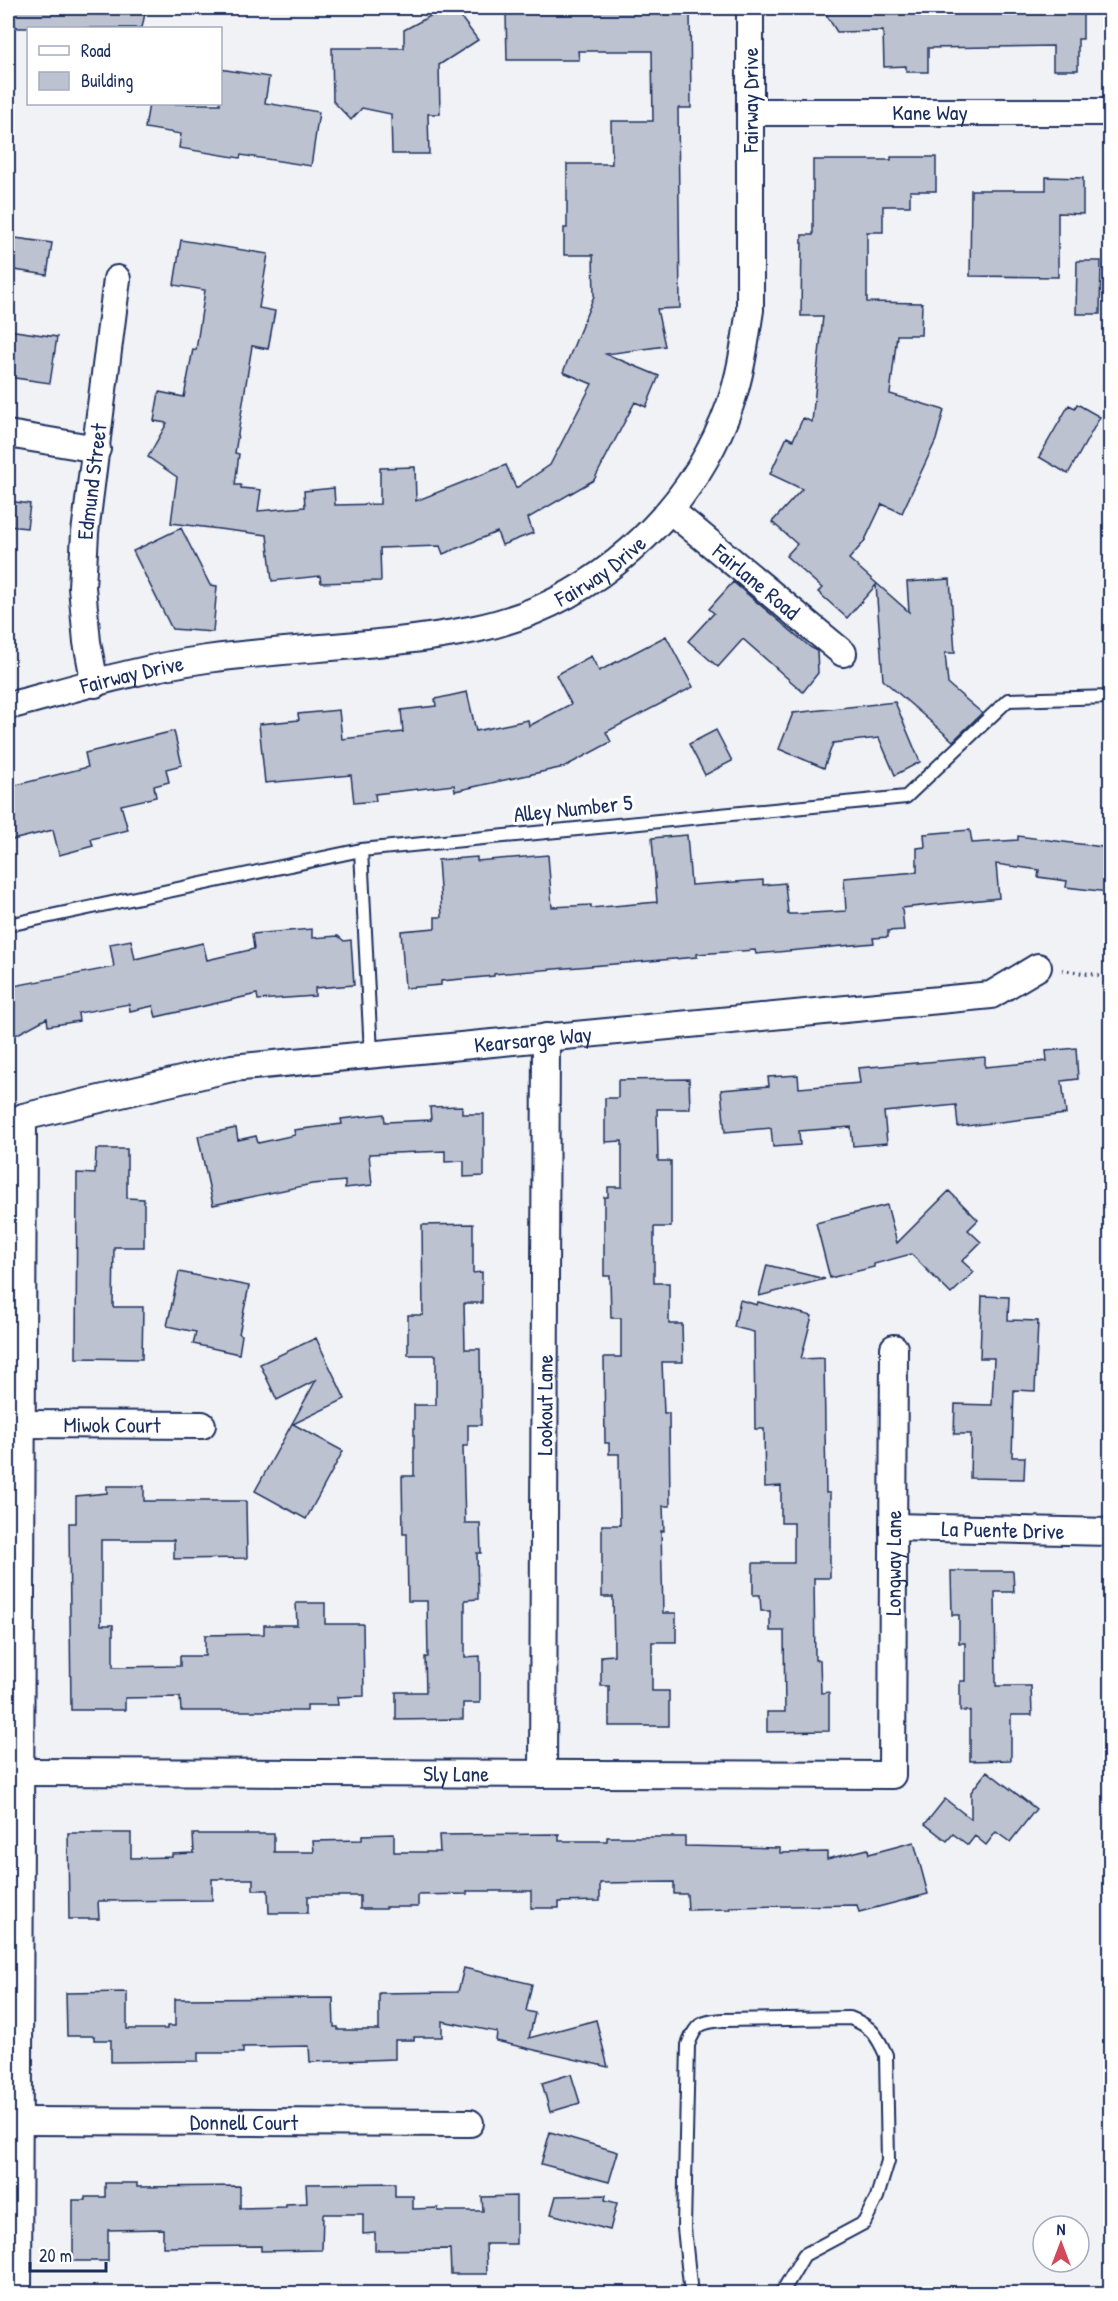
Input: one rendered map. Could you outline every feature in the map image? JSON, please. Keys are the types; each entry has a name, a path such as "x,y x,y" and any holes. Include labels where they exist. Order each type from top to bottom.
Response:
{"street":[{"name":"Fairway Drive","path":"8,706 206,659 434,636 476,629 517,618 562,598 603,573 636,546 670,510 692,481 713,444 730,405 743,358 750,310 750,8"},
{"name":"Kane Way","path":"750,112 1110,112"},
{"name":"Edmund Street","path":"95,684 87,642 82,587 85,533 117,279"},
{"path":"8,434 97,448"},
{"name":"Fairlane Road","path":"670,510 843,653"},
{"name":"Kearsarge Way","path":"22,1424 23,1117 232,1068 991,995 1038,967"},
{"name":"Lookout Lane","path":"543,1774 546,1037"},
{"name":"Longway Lane","path":"892,1775 894,1348"},
{"path":"18,2294 20,1772 14,1598 22,1424"},
{"name":"Miwok Court","path":"22,1424 202,1425"},
{"name":"La Puente Drive","path":"893,1527 1110,1532"},
{"name":"Sly Lane","path":"20,1772 892,1775"},
{"name":"Donnell Court","path":"19,2121 470,2122"}],"lane":[{"name":"Alley Number 5","path":"8,925 361,850 906,797 1008,700 1110,698"},
{"path":"361,850 371,1054"},
{"path":"691,2294 684,2228 688,2045 693,2031 703,2022 723,2020 850,2018 866,2024 879,2040 886,2055 888,2161 877,2197 864,2223 804,2255 781,2294"}],"path":[{"path":"1038,967 1110,977"}],"building":[{"path":"8,8 146,8 142,27 18,28 8,20"},
{"path":"445,8 454,8 478,40 439,65 440,114 428,114 429,154 392,154 391,114 362,108 351,120 333,101 332,48 404,48 404,30"},
{"path":"557,8 690,8 691,108 678,108 680,308 657,309 665,346 606,354 659,376 646,407 635,402 594,480 528,518 533,533 502,545 497,532 443,554 440,546 380,548 381,581 321,583 320,576 272,581 267,535 171,523 177,477 148,457 167,423 154,421 159,392 184,397 193,349 196,350 205,290 174,285 181,240 268,254 259,308 275,311 268,349 252,346 235,453 239,454 235,485 241,485 241,488 261,490 258,511 305,507 304,491 334,488 335,505 380,504 380,468 415,467 416,501 506,465 516,488 550,465 592,384 563,372 594,296 593,255 564,255 564,228 567,228 567,164 612,164 611,121 653,121 652,51 578,51 579,60 507,60 506,13 557,12"},
{"path":"822,8 918,8 918,11 958,11 958,8 1083,8 1083,39 1078,39 1078,70 1053,70 1053,46 928,48 928,72 906,72 906,66 884,67 883,31 837,32"},
{"path":"222,69 269,77 265,103 319,112 311,166 179,148 181,134 145,128 149,105 222,105"},
{"path":"891,157 936,157 936,191 910,191 910,206 883,206 883,232 867,232 867,302 922,303 921,335 897,335 890,394 944,410 936,440 902,513 882,504 864,542 849,559 909,612 907,582 950,579 955,653 945,653 948,684 982,713 953,741 883,680 876,585 847,618 818,592 822,588 786,556 797,544 772,522 802,489 770,474 787,437 793,440 803,418 812,422 823,316 801,316 802,235 813,235 813,160 891,160"},
{"path":"1046,177 1083,178 1083,214 1058,213 1058,277 970,276 971,190 1046,190"},
{"path":"8,237 52,243 47,275 8,269"},
{"path":"1077,261 1101,261 1100,314 1076,314"},
{"path":"8,330 57,337 50,383 8,377"},
{"path":"1077,404 1100,417 1068,474 1039,457 1069,405 1075,408"},
{"path":"8,501 30,504 27,528 8,526"},
{"path":"181,528 210,585 217,586 213,632 172,629 133,551"},
{"path":"733,582 817,651 818,673 803,692 743,639 718,667 688,641 714,613 709,609"},
{"path":"666,636 693,687 606,732 611,742 564,767 455,791 454,785 375,794 376,801 354,803 351,775 265,783 259,724 299,720 298,714 339,710 342,739 403,732 401,710 436,706 435,699 467,692 476,731 528,720 529,726 571,704 556,675 591,656 599,671"},
{"path":"895,702 920,762 895,775 879,738 833,743 824,768 779,749 793,713"},
{"path":"716,730 732,761 705,775 689,744"},
{"path":"174,731 182,765 166,769 169,782 154,786 156,797 121,805 128,830 91,839 93,846 59,855 53,830 8,841 8,787 88,767 85,753"},
{"path":"970,830 972,843 1018,840 1018,836 1110,848 1108,892 1066,887 1067,881 1038,877 1039,870 996,864 999,898 902,908 904,930 888,931 888,937 873,938 874,943 756,954 755,950 697,954 697,957 494,974 494,976 441,981 441,985 405,988 401,931 435,928 435,917 442,917 438,860 477,857 477,861 548,855 552,907 591,905 591,908 657,902 652,838 687,835 691,885 763,880 763,885 785,883 788,914 795,914 846,911 844,878 917,872 917,848 925,847 924,834"},
{"path":"312,929 312,938 338,936 344,941 351,940 354,985 315,988 315,996 258,1000 257,994 156,1017 153,1006 130,1011 129,1004 78,1013 79,1021 48,1026 47,1018 14,1036 8,1023 8,987 114,967 110,944 131,940 135,959 203,943 207,960 254,949 252,934"},
{"path":"1076,1048 1078,1079 1062,1081 1066,1114 958,1127 956,1105 884,1112 887,1143 853,1146 851,1127 799,1131 800,1145 773,1147 771,1128 725,1132 721,1090 769,1086 768,1077 798,1075 799,1088 860,1083 858,1068 985,1057 985,1067 1047,1061 1046,1051"},
{"path":"689,1079 690,1109 657,1109 658,1161 671,1161 671,1227 654,1227 654,1283 669,1283 669,1324 682,1324 683,1362 662,1362 664,1413 669,1413 670,1506 663,1506 664,1531 661,1531 663,1613 676,1613 676,1642 652,1642 652,1691 669,1691 669,1726 609,1726 609,1686 601,1686 601,1656 614,1655 613,1597 602,1597 602,1525 620,1525 619,1454 609,1454 609,1443 605,1443 604,1357 621,1357 621,1318 611,1318 610,1276 604,1276 604,1197 608,1197 608,1187 622,1187 622,1141 605,1142 605,1098 618,1098 618,1080"},
{"path":"462,1106 462,1114 484,1114 484,1176 464,1177 464,1161 445,1162 445,1151 369,1154 372,1185 345,1188 345,1181 312,1184 213,1205 198,1136 236,1128 238,1140 256,1136 258,1143 295,1135 294,1130 342,1124 341,1119 384,1114 385,1122 431,1120 430,1107"},
{"path":"96,1149 127,1149 127,1198 144,1199 144,1247 114,1247 113,1307 143,1307 142,1359 76,1358 77,1173 95,1174"},
{"path":"949,1191 978,1220 968,1230 981,1242 962,1261 974,1272 951,1294 911,1254 874,1264 874,1267 830,1278 816,1223 887,1205 897,1243"},
{"path":"473,1224 473,1273 482,1272 482,1303 464,1303 465,1349 480,1349 481,1425 468,1425 468,1446 463,1446 464,1488 465,1523 480,1523 481,1553 477,1553 478,1599 465,1600 465,1657 480,1656 480,1703 463,1703 463,1719 396,1720 396,1692 426,1692 427,1601 408,1601 407,1534 403,1534 402,1476 414,1476 414,1405 436,1405 436,1355 408,1355 408,1315 423,1315 422,1225"},
{"path":"767,1265 825,1279 759,1296"},
{"path":"179,1272 249,1286 239,1334 242,1335 239,1354 193,1344 196,1332 167,1326"},
{"path":"982,1296 1009,1297 1008,1320 1038,1321 1035,1391 1014,1390 1012,1457 1025,1457 1024,1479 970,1478 971,1434 954,1434 955,1404 992,1405 994,1358 980,1358"},
{"path":"740,1300 757,1305 758,1302 812,1316 801,1359 824,1358 826,1493 830,1493 830,1578 814,1578 815,1660 820,1660 821,1693 829,1692 829,1731 767,1732 767,1712 785,1712 784,1631 770,1631 770,1611 761,1611 760,1595 753,1595 753,1563 794,1563 794,1523 781,1523 781,1486 765,1487 764,1429 755,1429 754,1332 734,1327"},
{"path":"316,1338 345,1399 293,1424 343,1451 306,1519 255,1491 316,1380 277,1400 260,1364"},
{"path":"107,1486 144,1486 144,1501 246,1501 247,1558 174,1559 174,1540 101,1540 101,1625 113,1625 113,1667 180,1666 180,1656 205,1656 205,1635 264,1634 264,1625 297,1625 296,1603 325,1603 325,1624 363,1624 364,1696 337,1697 338,1705 307,1705 307,1711 181,1711 180,1697 125,1698 125,1710 71,1710 69,1523 76,1523 76,1496 107,1493"},
{"path":"951,1571 1013,1571 1014,1592 995,1592 996,1686 1031,1686 1032,1715 1011,1715 1011,1760 970,1761 970,1711 960,1711 960,1681 965,1681 965,1643 959,1643 959,1615 952,1615"},
{"path":"987,1771 1036,1809 1010,1842 996,1832 986,1845 975,1836 968,1845 953,1834 947,1841 925,1824 945,1799 971,1819 971,1792"},
{"path":"68,1833 131,1833 131,1858 172,1857 172,1854 194,1853 193,1834 274,1834 274,1852 314,1852 313,1841 362,1840 362,1835 394,1834 394,1852 440,1852 439,1835 559,1834 559,1841 607,1841 607,1837 685,1837 685,1846 780,1848 780,1853 827,1852 827,1859 868,1849 869,1854 914,1842 928,1894 859,1912 857,1905 688,1910 687,1894 674,1894 674,1882 600,1883 600,1901 559,1902 559,1908 531,1908 531,1891 467,1891 467,1894 418,1895 418,1907 386,1907 386,1909 360,1909 360,1896 308,1896 308,1913 269,1913 268,1890 253,1890 253,1879 212,1879 212,1900 98,1901 99,1919 69,1919"},
{"path":"464,1968 532,1984 526,2011 535,2013 529,2038 596,2020 608,2067 496,2041 497,2032 442,2021 442,2037 395,2040 395,2059 310,2062 309,2046 243,2047 243,2053 198,2053 198,2061 111,2062 111,2040 94,2040 94,2036 67,2036 66,1993 127,1992 127,2029 167,2029 167,2026 175,2026 175,1999 333,1998 334,2027 338,2027 338,2030 379,2030 379,1993 458,1992"},
{"path":"571,2074 580,2103 550,2112 542,2083"},
{"path":"550,2132 618,2152 609,2182 541,2164"},
{"path":"105,2183 137,2183 137,2187 240,2186 240,2208 286,2207 286,2204 307,2203 306,2184 395,2183 395,2196 413,2196 413,2209 438,2208 438,2211 483,2211 482,2197 516,2196 516,2244 486,2244 487,2274 451,2274 450,2249 375,2250 375,2233 363,2234 363,2214 323,2214 322,2250 261,2251 261,2246 163,2247 163,2229 108,2230 108,2261 73,2261 73,2200 85,2200 85,2197 105,2197"},
{"path":"606,2195 605,2200 617,2203 610,2230 551,2214 556,2196"}]}
